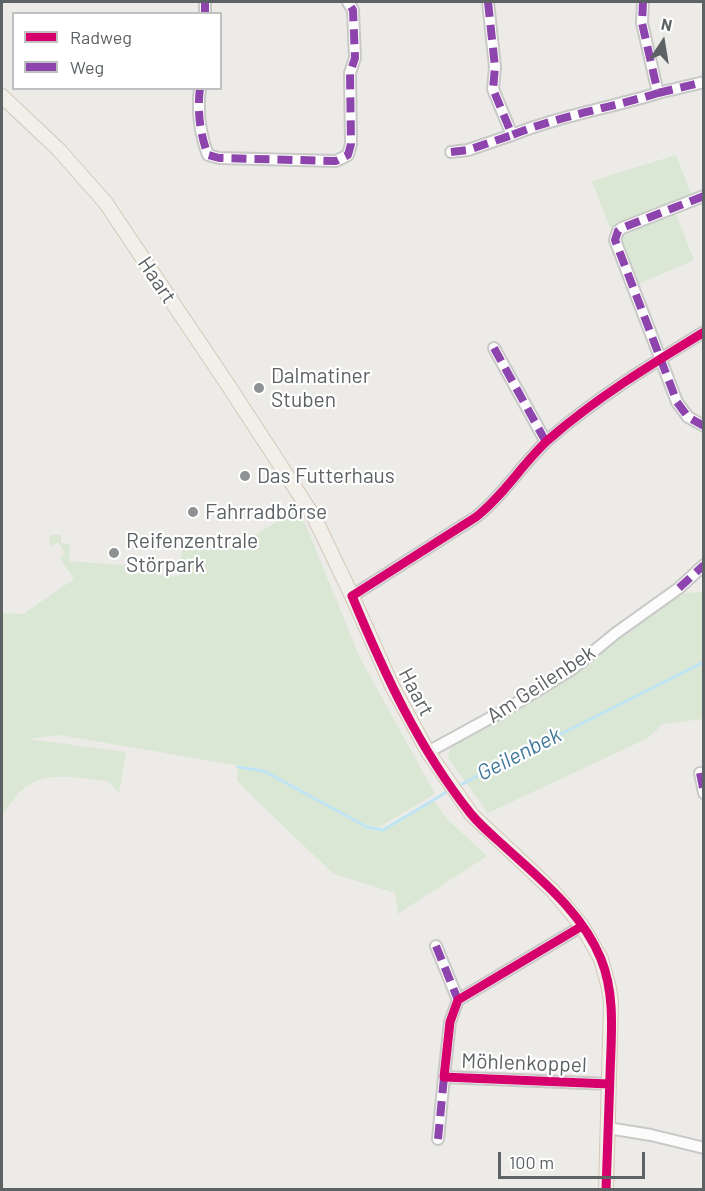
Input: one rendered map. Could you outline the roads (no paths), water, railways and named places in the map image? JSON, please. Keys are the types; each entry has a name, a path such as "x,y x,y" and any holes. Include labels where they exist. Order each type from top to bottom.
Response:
{"main road":[{"name":"Haart","path":"2,96 59,150 105,202 301,494 330,547 392,686 428,752 456,793 486,830 553,891 582,926 601,959 609,988 611,1024 606,1190"}],"street":[{"path":"200,90 198,108 205,160 219,158 336,161 348,155 351,144 350,73 355,58 353,10 348,2"},
{"path":"488,2 495,67 493,89 512,135"},
{"path":"644,2 642,23 658,93"},
{"path":"451,152 468,150 579,113 611,107 704,82"},
{"path":"704,196 622,228 616,235 615,245 681,411 704,426"},
{"path":"352,596 485,510 546,442 604,395 704,332"},
{"path":"494,348 546,442"},
{"name":"Am Geilenbek","path":"428,752 512,706 572,669 616,633 679,588 704,565"},
{"path":"700,773 704,793"},
{"path":"436,946 458,1000 582,926"},
{"name":"Möhlenkoppel","path":"458,1000 450,1022 444,1077 609,1084"},
{"path":"438,1139 444,1077"},
{"path":"608,1128 651,1135 704,1148"}],"waterway":[{"name":"Geilenbek","path":"456,787 704,662"},
{"name":"Geilenbek","path":"238,767 264,771 367,827 383,830 450,790"}],"place":[{"name":"Dalmatiner Stuben","path":"259,388"},
{"name":"Das Futterhaus","path":"245,476"},
{"name":"Fahrradbörse","path":"193,512"},
{"name":"Reifenzentrale Störpark","path":"114,553"}]}
